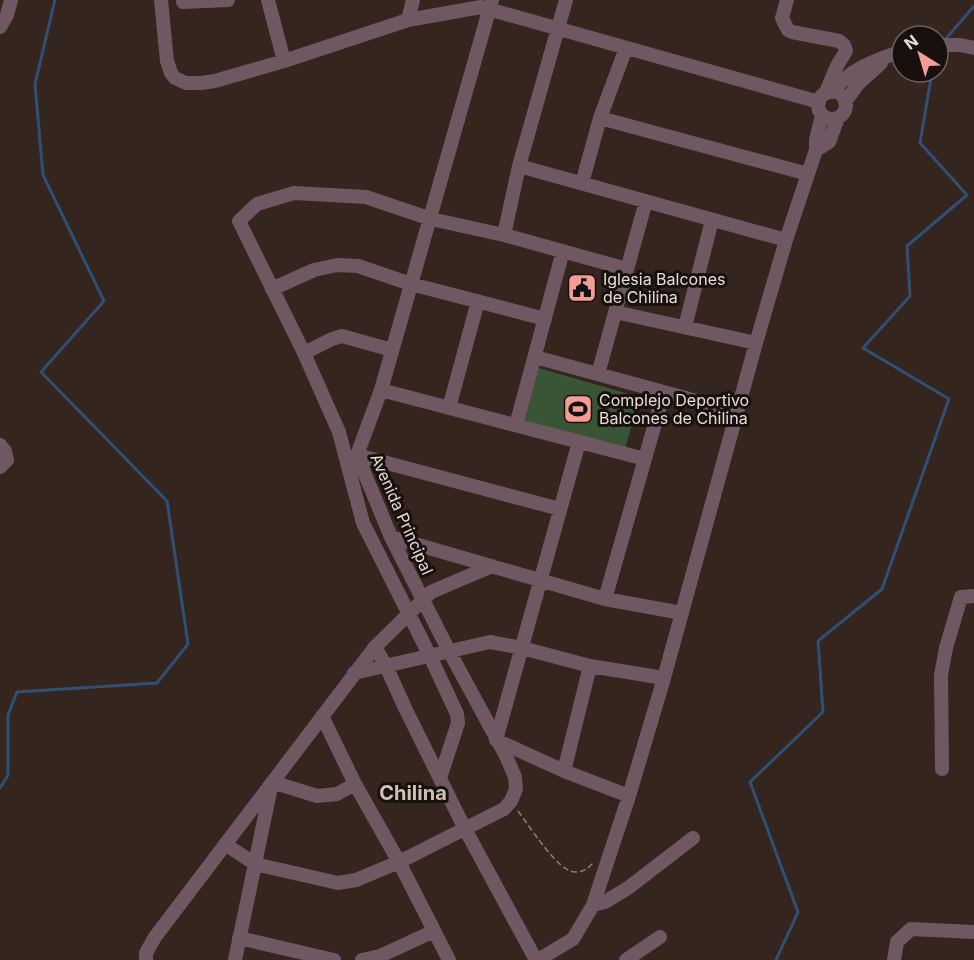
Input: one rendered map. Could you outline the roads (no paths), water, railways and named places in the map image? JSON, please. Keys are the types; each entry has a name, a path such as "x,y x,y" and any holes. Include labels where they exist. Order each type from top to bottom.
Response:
{"street":[{"path":"0,27 7,15 11,0"},
{"path":"161,0 167,61 171,73 180,81 201,83 215,81 408,20 491,5 626,48 824,100 838,93 843,96 845,111 838,118 829,142 816,150"},
{"path":"183,2 228,0"},
{"path":"268,0 284,61"},
{"path":"408,20 413,0"},
{"path":"504,235 519,166 566,0"},
{"path":"375,647 465,829 537,960 573,939 593,904 629,796 664,678 756,343 786,240 816,150 824,100 837,66 846,51 844,45 839,42 788,30 782,18 788,0"},
{"name":"Avenida Principal","path":"465,829 504,809 511,801 516,789 515,777 391,537 357,455 381,390 491,5"},
{"path":"950,45 974,48"},
{"path":"582,183 600,118 626,48"},
{"path":"824,100 848,75 876,59 890,56"},
{"path":"845,102 858,84 886,57"},
{"path":"837,66 865,65"},
{"path":"824,100 830,119 838,118"},
{"path":"600,118 808,174"},
{"path":"519,166 786,240"},
{"path":"440,778 458,723 457,714 363,523 339,432 304,353 239,221 257,204 294,192 366,197 431,219 504,235 627,269"},
{"path":"598,374 645,201"},
{"path":"685,327 712,220"},
{"path":"516,425 564,251"},
{"path":"272,289 314,270 337,265 358,266 411,284 545,319"},
{"path":"449,408 478,302"},
{"path":"615,312 756,343"},
{"path":"304,353 342,336 392,350"},
{"path":"535,357 737,412"},
{"path":"381,390 645,459"},
{"path":"605,599 664,392"},
{"path":"579,442 496,740 564,771 629,796"},
{"path":"0,445 5,451 6,460 0,467"},
{"path":"357,455 560,509"},
{"path":"391,537 605,599 682,613"},
{"path":"146,960 146,953 155,937 375,647 431,592 492,566"},
{"path":"942,769 941,675 946,648 968,596"},
{"path":"354,673 490,642 590,666 664,678"},
{"path":"564,771 590,666"},
{"path":"322,716 355,784 399,862 449,960"},
{"path":"272,782 317,796 337,794 355,784"},
{"path":"235,960 272,782"},
{"path":"225,844 255,864 338,883 356,880 399,862 465,829"},
{"path":"593,904 605,902 628,888 693,838"},
{"path":"894,960 897,942 911,929 974,932"},
{"path":"362,960 380,956 434,931"},
{"path":"626,960 660,937"},
{"path":"239,938 334,960"}],"waterway":[{"path":"0,788 8,775 8,715 17,692 157,683 188,644 167,501 41,372 104,301 43,175 35,84 55,0"},
{"path":"950,34 974,6"},
{"path":"776,960 798,912 750,782 823,712 818,641 882,589 949,399 863,348 910,296 907,246 967,195 920,143 930,84"}],"place":[{"name":"Iglesia Balcones de Chilina","path":"582,288"},
{"name":"Complejo Deportivo Balcones de Chilina","path":"578,409"}],"district":[{"name":"Chilina","path":"413,793"}]}
